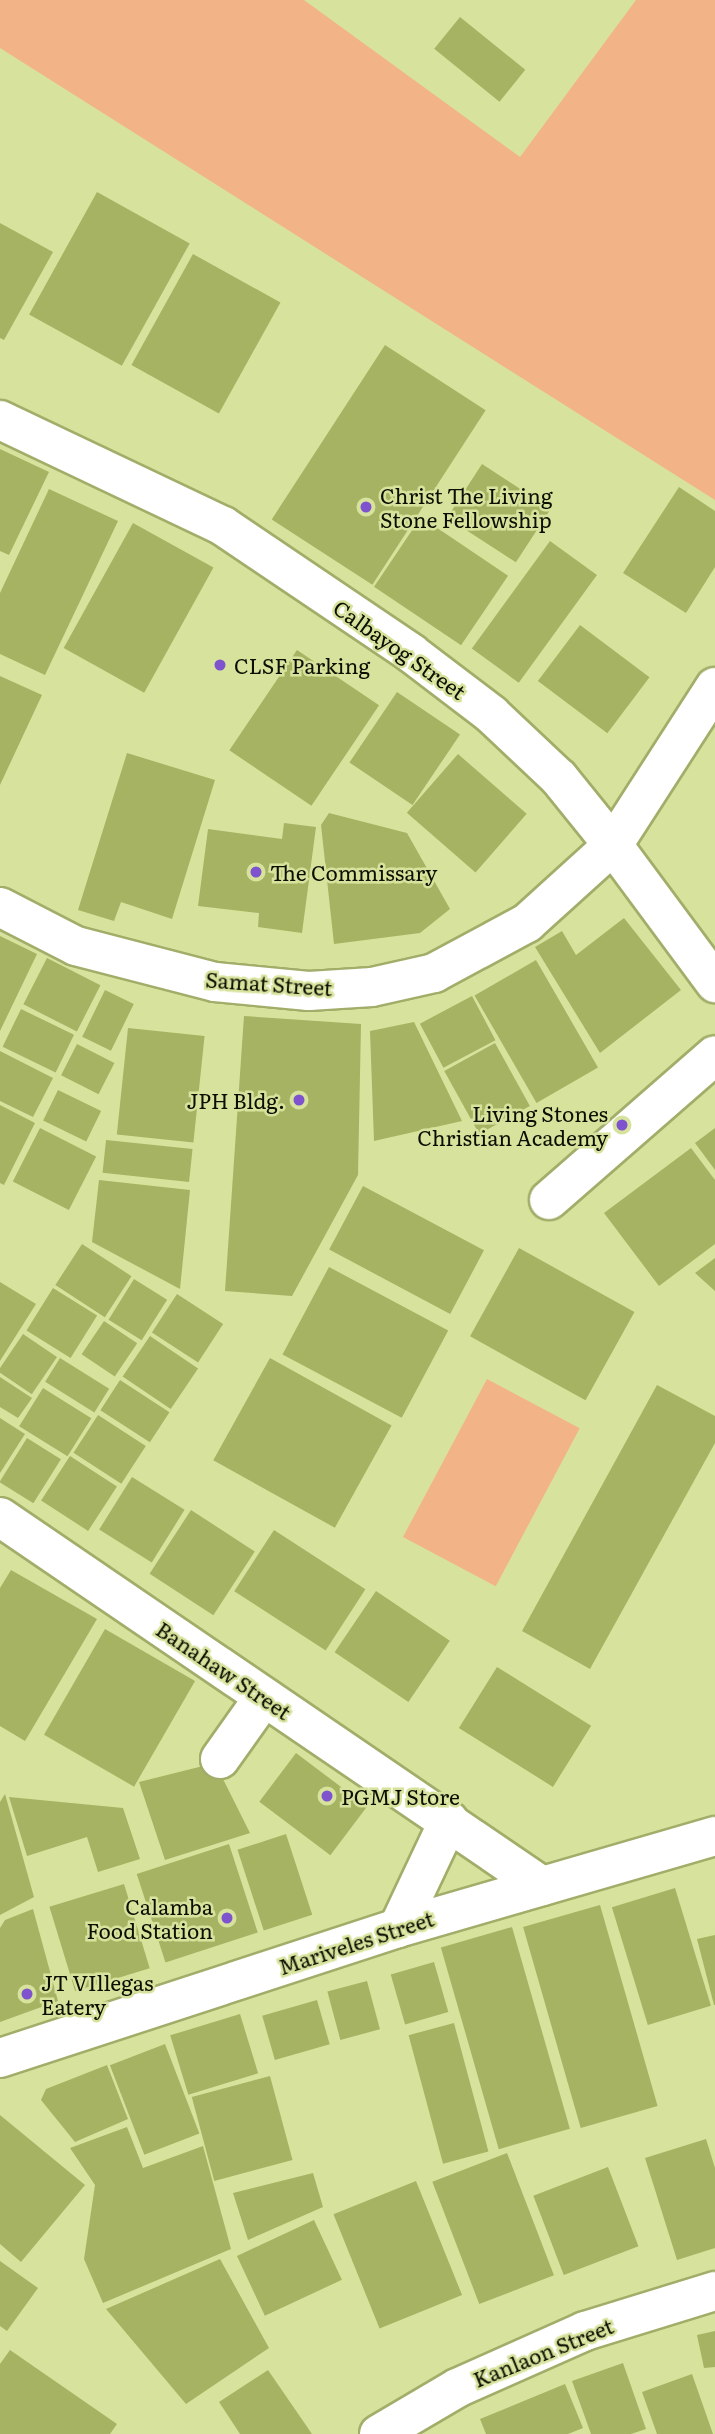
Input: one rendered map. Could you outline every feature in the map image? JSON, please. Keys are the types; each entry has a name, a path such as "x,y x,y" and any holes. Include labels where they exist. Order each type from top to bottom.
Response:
{"street":[{"name":"Calbayog Street","path":"0,420 223,526 411,653 491,714 559,778 613,845 715,983"},
{"name":"Samat Street","path":"0,907 76,946 215,982 309,991 372,987 434,972 527,923 613,845 715,687"},
{"path":"548,1200 715,1055"},
{"name":"Banahaw Street","path":"0,1517 449,1820 542,1886"},
{"path":"220,1759 264,1697"},
{"path":"398,1928 449,1820"},
{"name":"Mariveles Street","path":"0,2059 398,1928 715,1836"},
{"name":"Kanlaon Street","path":"379,2434 457,2388 586,2331 715,2291"}],"shaded area":[{"path":"0,0 304,0 520,157 636,0 715,0 715,500 0,48"},
{"path":"487,1379 580,1428 496,1586 403,1537"}],"building":[{"path":"460,17 525,70 499,102 434,49"},
{"path":"97,192 190,243 122,366 29,314"},
{"path":"0,223 53,252 4,340 0,338"},
{"path":"193,254 280,302 219,414 131,365"},
{"path":"385,345 486,410 372,585 272,519"},
{"path":"0,449 49,472 9,555 0,551"},
{"path":"482,464 551,509 516,562 447,518"},
{"path":"679,487 715,511 715,567 686,613 623,573"},
{"path":"49,489 118,521 45,675 0,654 0,593"},
{"path":"421,517 508,576 461,645 374,587"},
{"path":"133,523 213,568 144,693 64,648"},
{"path":"550,541 597,575 519,683 472,649"},
{"path":"580,625 649,677 607,733 538,681"},
{"path":"297,650 379,705 311,806 229,750"},
{"path":"0,676 42,695 0,785"},
{"path":"397,692 460,734 412,805 349,762"},
{"path":"127,753 215,780 172,919 121,902 114,921 78,910"},
{"path":"458,754 527,814 476,873 407,813"},
{"path":"329,813 407,833 450,909 420,933 334,944 321,825"},
{"name":"The Commissary","path":"284,823 316,827 302,933 258,927 259,913 198,906 208,829 282,839"},
{"path":"624,918 681,990 600,1053 535,947 562,931 576,955"},
{"path":"0,936 37,954 0,1031"},
{"path":"47,958 100,985 77,1032 23,1004"},
{"path":"536,960 598,1067 537,1103 475,996"},
{"path":"105,990 134,1004 111,1051 82,1037"},
{"path":"472,996 495,1040 443,1068 420,1024"},
{"path":"21,1009 74,1035 56,1073 3,1047"},
{"name":"JPH Bldg.","path":"244,1016 361,1024 358,1175 292,1296 225,1291"},
{"path":"414,1022 462,1121 374,1141 370,1031"},
{"path":"128,1028 205,1036 193,1142 117,1134"},
{"path":"495,1043 530,1106 479,1134 444,1071"},
{"path":"77,1044 114,1063 99,1094 61,1075"},
{"path":"0,1051 53,1078 33,1117 0,1101"},
{"path":"58,1090 101,1111 86,1142 43,1121"},
{"path":"0,1105 35,1123 4,1185 0,1183"},
{"path":"40,1128 96,1157 69,1210 13,1181"},
{"path":"715,1128 715,1170 695,1143"},
{"path":"106,1140 193,1149 189,1182 103,1173"},
{"path":"691,1148 715,1180 715,1244 659,1286 604,1213"},
{"path":"99,1180 190,1190 180,1289 92,1242"},
{"path":"363,1186 484,1250 450,1314 329,1250"},
{"path":"82,1244 131,1276 105,1317 55,1285"},
{"path":"519,1248 634,1312 585,1400 470,1336"},
{"path":"715,1258 715,1291 695,1273"},
{"path":"329,1267 448,1330 402,1418 283,1354"},
{"path":"134,1279 167,1300 142,1340 109,1320"},
{"path":"0,1282 36,1304 0,1361"},
{"path":"53,1288 97,1316 71,1358 27,1330"},
{"path":"177,1294 223,1324 198,1363 152,1333"},
{"path":"104,1321 137,1343 115,1377 82,1354"},
{"path":"23,1334 57,1357 32,1394 0,1373 0,1368"},
{"path":"150,1336 198,1368 171,1409 123,1377"},
{"path":"60,1358 109,1389 94,1412 45,1382"},
{"path":"270,1358 392,1425 335,1528 213,1460"},
{"path":"0,1377 32,1398 18,1418 0,1407"},
{"path":"120,1380 169,1412 150,1442 100,1410"},
{"path":"657,1385 715,1416 715,1443 590,1669 522,1631"},
{"path":"43,1388 91,1418 67,1456 19,1426"},
{"path":"98,1415 146,1446 121,1484 73,1453"},
{"path":"0,1418 25,1434 0,1473"},
{"path":"27,1438 61,1459 33,1503 0,1482"},
{"path":"70,1456 117,1486 88,1531 41,1500"},
{"path":"132,1477 185,1510 152,1562 99,1530"},
{"path":"191,1510 255,1551 213,1615 150,1574"},
{"path":"274,1530 365,1589 326,1651 234,1591"},
{"path":"11,1570 97,1619 25,1741 0,1726 0,1588"},
{"path":"376,1591 450,1641 408,1702 335,1652"},
{"path":"105,1629 195,1681 134,1787 44,1735"},
{"path":"497,1667 591,1726 553,1787 459,1728"},
{"path":"296,1753 367,1807 330,1855 259,1802"},
{"path":"215,1763 250,1833 165,1860 139,1782"},
{"path":"5,1794 34,1897 0,1915 0,1802"},
{"path":"9,1797 123,1808 140,1859 98,1872 87,1837 27,1856"},
{"path":"286,1834 312,1915 264,1931 237,1850"},
{"path":"229,1844 258,1932 165,1962 137,1874"},
{"path":"124,1884 150,1968 75,1991 49,1907"},
{"path":"675,1888 711,2006 648,2025 612,1907"},
{"path":"600,1905 658,2106 581,2128 523,1927"},
{"path":"33,1909 58,2001 0,2022 0,1928 5,1920"},
{"path":"512,1927 570,2129 499,2149 441,1947"},
{"path":"715,1935 715,2005 714,2005 697,1939"},
{"path":"434,1962 448,2012 405,2024 391,1974"},
{"path":"367,1981 380,2029 340,2040 327,1992"},
{"path":"317,2000 330,2044 275,2060 262,2016"},
{"path":"240,2014 258,2073 188,2095 170,2035"},
{"path":"454,2023 488,2151 443,2164 409,2035"},
{"path":"165,2044 199,2134 144,2155 110,2065"},
{"path":"107,2065 128,2119 75,2142 41,2100 46,2089"},
{"path":"270,2076 293,2160 214,2181 192,2097"},
{"path":"0,2115 85,2185 21,2262 0,2244"},
{"path":"127,2127 143,2168 203,2146 231,2249 103,2303 84,2259 95,2185 70,2148"},
{"path":"706,2139 715,2168 715,2248 677,2260 645,2158"},
{"path":"507,2153 554,2275 479,2304 432,2182"},
{"path":"608,2167 638,2246 564,2275 533,2196"},
{"path":"313,2173 323,2207 248,2240 233,2193"},
{"path":"416,2181 462,2295 380,2328 333,2214"},
{"path":"314,2220 342,2280 265,2316 237,2256"},
{"path":"220,2259 269,2348 186,2404 106,2309"},
{"path":"0,2261 38,2288 7,2331 0,2326"},
{"path":"715,2331 715,2367 704,2368 697,2335"},
{"path":"10,2350 117,2424 110,2434 0,2434 0,2364"},
{"path":"623,2363 646,2429 631,2434 591,2434 572,2381"},
{"path":"268,2370 312,2434 240,2434 219,2402"},
{"path":"692,2374 713,2434 657,2434 642,2392"},
{"path":"565,2384 583,2428 568,2434 486,2434 480,2419"}],"place":[{"name":"Christ The Living Stone Fellowship","path":"366,507"},
{"name":"CLSF Parking","path":"220,665"},
{"name":"The Commissary","path":"256,872"},
{"name":"JPH Bldg.","path":"299,1100"},
{"name":"Living Stones Christian Academy","path":"622,1125"},
{"name":"PGMJ Store","path":"327,1796"},
{"name":"Calamba Food Station","path":"227,1918"},
{"name":"JT VIllegas Eatery","path":"27,1994"}]}
